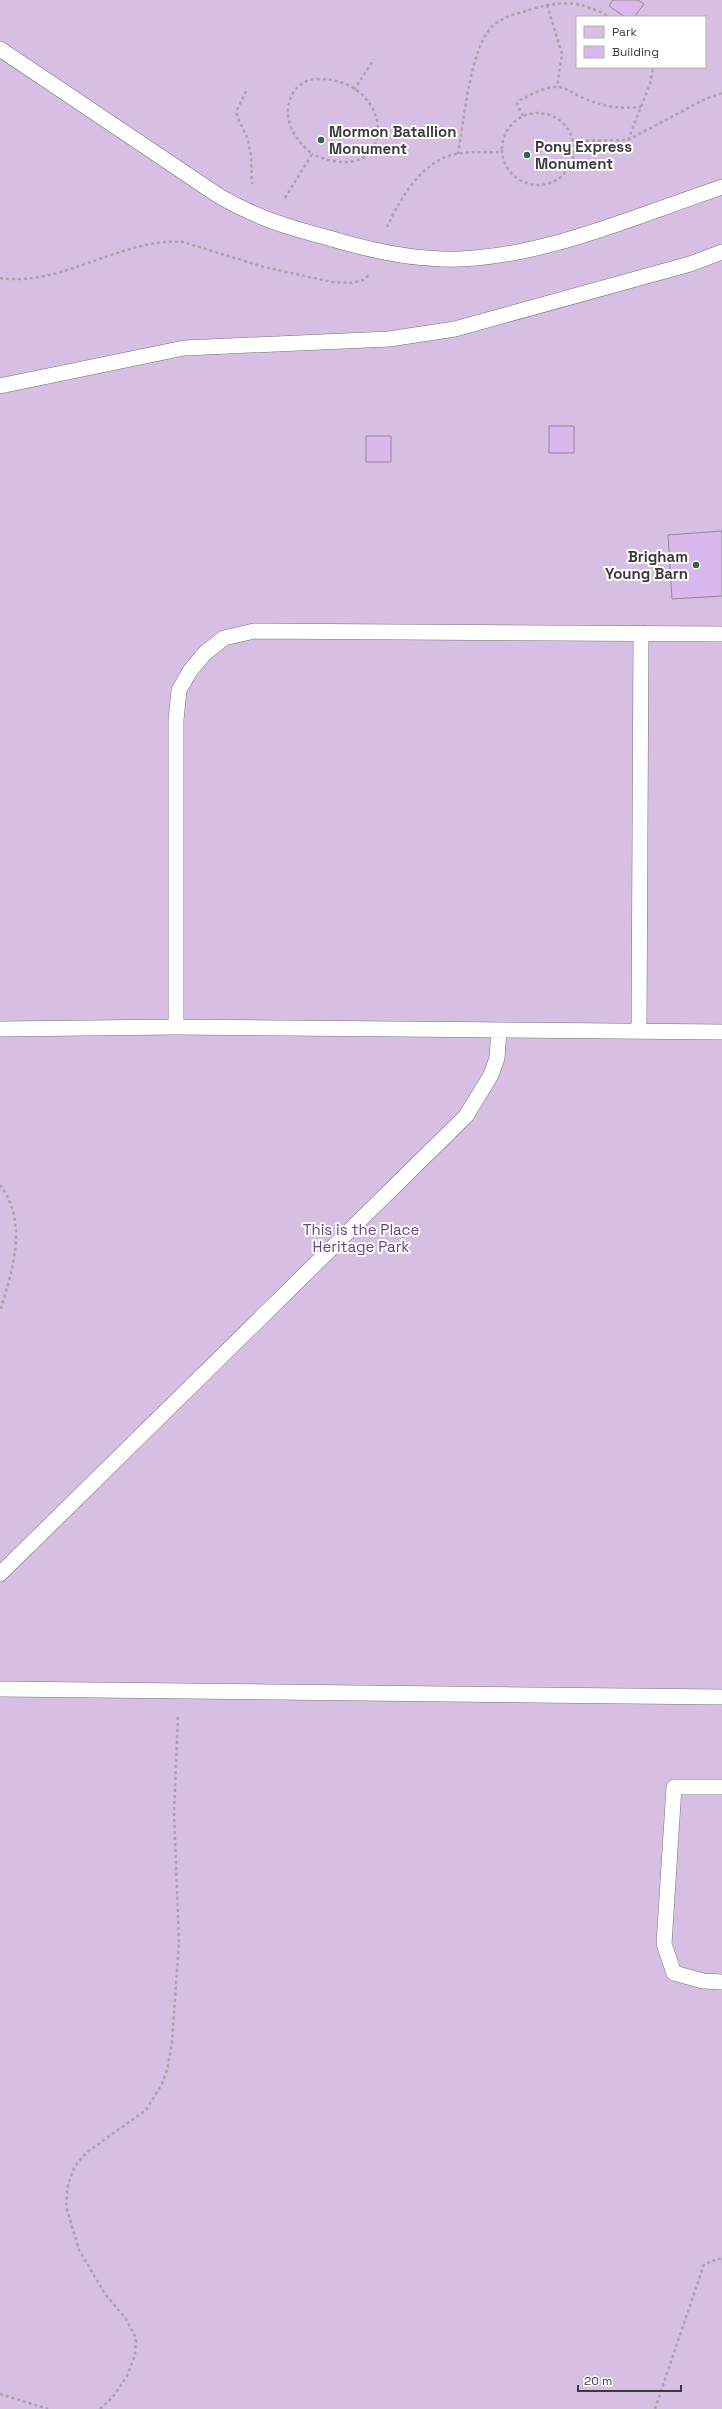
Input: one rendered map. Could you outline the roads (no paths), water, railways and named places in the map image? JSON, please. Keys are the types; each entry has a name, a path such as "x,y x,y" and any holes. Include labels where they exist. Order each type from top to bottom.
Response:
{"lane":[{"path":"0,49 219,196 248,213 270,222 378,252 442,259 497,255 552,245 722,187"},
{"path":"0,386 184,348 389,339 456,330 690,264 722,252"},
{"path":"176,1026 176,720 179,690 190,672 205,653 224,638 254,631 722,634"},
{"path":"639,1031 641,633"},
{"path":"0,1029 176,1026 722,1032"},
{"path":"0,1574 466,1116 484,1090 493,1070 497,1058 499,1030"},
{"path":"0,1689 722,1697"},
{"path":"722,1787 674,1787 664,1944 674,1973 703,1981 722,1982"}],"place":[{"name":"Mormon Batallion Monument","path":"321,140"},
{"name":"Pony Express Monument","path":"527,155"},
{"name":"Brigham Young Barn","path":"696,565"}],"park label":[{"name":"This is the Place Heritage Park","path":"361,1238"}]}
